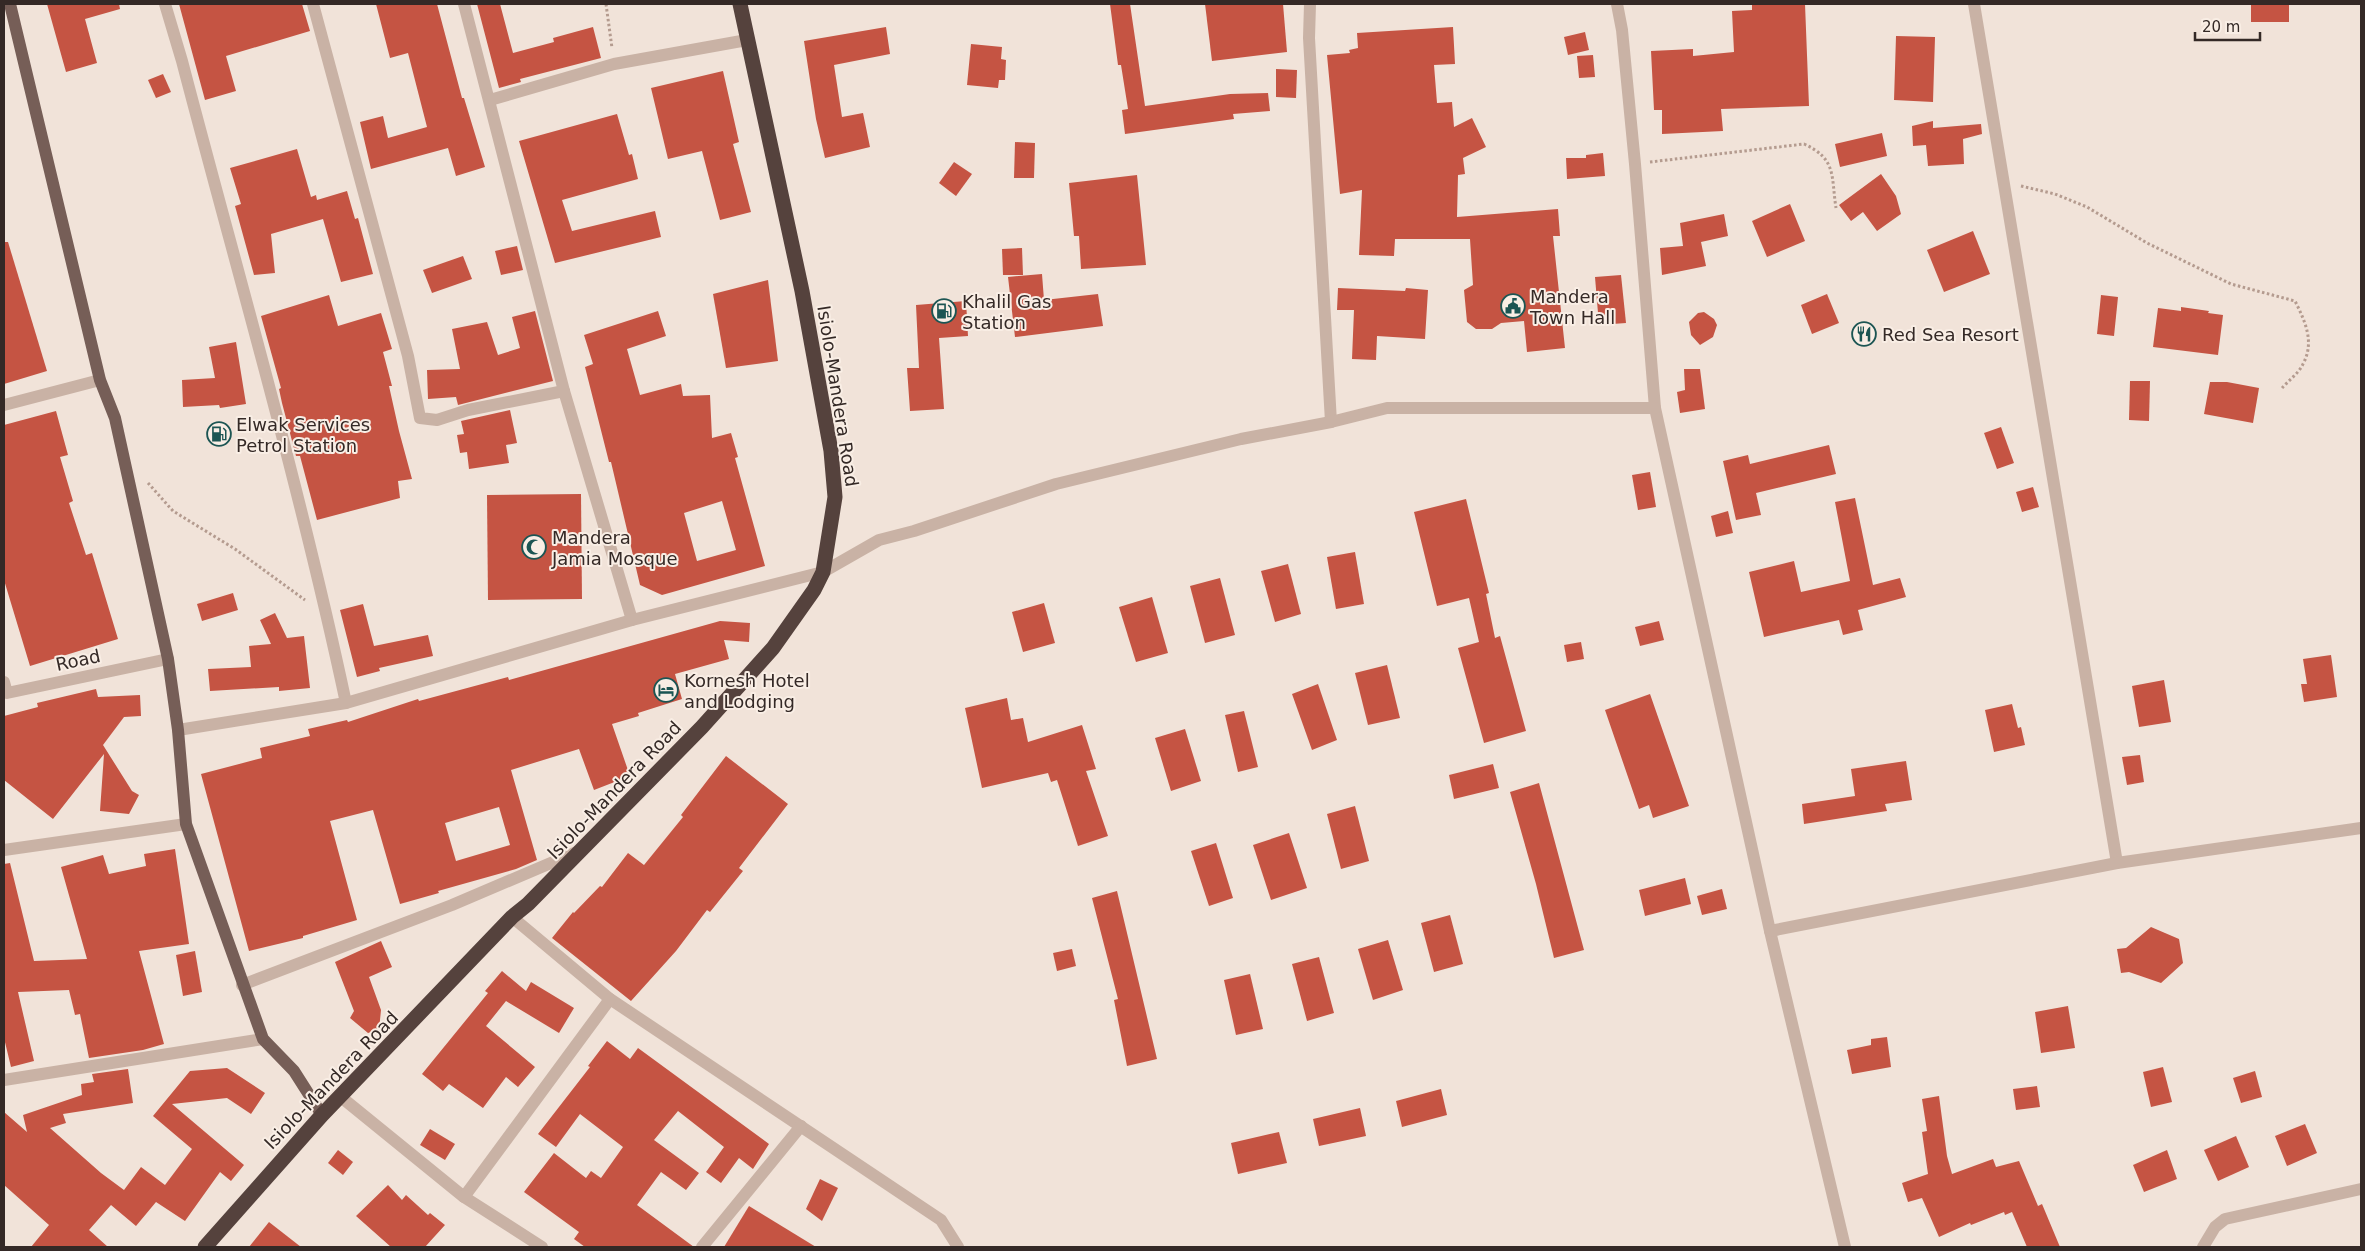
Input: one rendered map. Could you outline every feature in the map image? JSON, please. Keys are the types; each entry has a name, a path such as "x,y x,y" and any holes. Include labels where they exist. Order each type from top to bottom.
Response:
{"highway":[{"name":"Isiolo-Mandera Road","path":"205,1247 322,1114 341,1097 512,917 528,904 702,727 773,648 814,590 822,572 835,497 831,451 802,291 740,4"}],"main road":[{"path":"10,4 100,380 114,418 168,659 178,730 186,824 242,985 263,1039 294,1071 322,1114"}],"street":[{"path":"165,4 182,61 328,617 346,703"},
{"path":"313,4 408,356 420,418 437,420 468,410 564,391"},
{"path":"464,4 564,391 632,620"},
{"path":"1310,4 1309,38 1331,422"},
{"path":"1617,4 1622,30 1635,164 1655,408 1770,931 1845,1247"},
{"path":"1974,4 2117,863"},
{"path":"490,100 614,64 747,40"},
{"path":"4,405 100,380"},
{"path":"178,730 346,703 632,620 822,572 878,540 914,531 1056,484 1187,451 1331,422 1387,408 1655,408"},
{"name":"Road","path":"4,682 7,693 168,659"},
{"path":"4,850 186,824"},
{"path":"1770,931 2117,863 2361,828"},
{"path":"242,985 452,905 581,850"},
{"path":"512,917 610,999 942,1220 958,1247"},
{"path":"464,1198 610,999"},
{"path":"4,1080 263,1039"},
{"path":"341,1097 464,1198 542,1247"},
{"path":"702,1247 801,1126"},
{"path":"2202,1247 2215,1227 2225,1219 2361,1189"}],"path":[{"path":"606,4 614,64"},
{"path":"1635,164 1804,144 1820,151 1829,162 1836,208"},
{"path":"2004,182 2056,194 2087,207 2147,243 2231,284 2295,301 2307,324 2309,339 2303,364 2282,388"},
{"path":"122,456 173,511 235,549 328,617"}],"building":[{"path":"47,4 119,4 120,9 85,19 97,63 66,72"},
{"path":"179,4 302,4 310,31 226,56 236,91 205,100"},
{"path":"376,4 437,4 462,98 464,98 485,167 456,176 448,148 371,169 360,122 383,116 388,138 427,127 408,53 390,58"},
{"path":"477,4 500,4 513,53 554,42 553,38 593,27 601,58 520,79 521,82 499,88"},
{"path":"1110,4 1130,4 1145,106 1230,94 1268,93 1270,111 1233,114 1234,119 1125,134 1122,110 1128,109 1121,65 1118,65"},
{"path":"1205,4 1283,4 1287,52 1212,61"},
{"path":"1752,4 1805,4 1809,106 1721,109 1723,131 1662,134 1662,110 1654,110 1651,51 1693,49 1693,56 1734,52 1732,11 1752,10"},
{"path":"2251,4 2289,4 2289,22 2251,22"},
{"path":"886,27 890,54 834,65 842,117 863,113 870,147 825,158 816,119 804,41"},
{"path":"1453,27 1455,64 1434,65 1437,103 1452,102 1454,127 1472,118 1486,147 1463,158 1465,174 1458,175 1457,217 1558,209 1560,236 1553,236 1565,348 1527,352 1524,321 1501,323 1492,329 1476,329 1467,322 1464,290 1473,285 1470,239 1395,239 1394,256 1359,255 1362,190 1340,194 1327,55 1350,53 1349,50 1358,48 1357,33"},
{"path":"1585,32 1589,50 1568,55 1564,37"},
{"path":"1896,36 1935,37 1933,102 1894,100"},
{"path":"971,44 1002,47 1001,59 1006,60 1005,80 999,80 998,88 967,85"},
{"path":"1593,55 1595,77 1579,78 1577,56"},
{"path":"1276,69 1297,70 1296,98 1276,97"},
{"path":"723,71 739,142 733,144 751,212 720,220 702,151 668,159 651,88"},
{"path":"163,74 171,92 156,98 148,80"},
{"path":"617,114 629,155 632,154 638,179 562,200 572,231 655,211 661,237 555,263 519,141"},
{"path":"1933,121 1933,128 1981,124 1982,134 1963,139 1964,164 1928,166 1926,145 1913,146 1912,126"},
{"path":"1882,133 1887,156 1840,167 1835,144"},
{"path":"1015,142 1035,143 1034,178 1014,178"},
{"path":"297,149 311,197 316,195 317,200 347,191 355,219 358,218 373,274 341,282 323,219 271,234 275,273 254,275 235,206 241,204 230,168"},
{"path":"1603,153 1605,176 1567,179 1566,158 1586,158 1586,155"},
{"path":"954,162 972,174 956,196 939,183"},
{"path":"1881,174 1896,196 1901,214 1877,231 1863,212 1851,221 1839,205"},
{"path":"1137,175 1146,265 1081,269 1079,236 1074,236 1069,183"},
{"path":"1790,204 1805,241 1767,257 1752,221"},
{"path":"1724,214 1728,236 1701,242 1706,266 1662,275 1660,248 1683,246 1680,223"},
{"path":"1973,231 1990,274 1944,292 1927,250"},
{"path":"4,242 8,242 47,371 4,384"},
{"path":"517,246 523,270 501,275 495,251"},
{"path":"1022,248 1023,275 1003,275 1002,249"},
{"path":"463,256 472,279 432,293 423,270"},
{"path":"1042,274 1044,300 1098,294 1103,326 1015,337 1008,277"},
{"path":"1621,275 1626,323 1599,325 1595,277"},
{"path":"768,280 778,361 726,368 713,294"},
{"path":"1338,288 1405,291 1406,288 1428,290 1425,339 1377,336 1376,360 1352,359 1354,310 1337,310"},
{"path":"1827,294 1839,323 1812,334 1801,305"},
{"path":"329,295 338,326 381,313 392,349 383,352 392,386 389,386 412,479 398,481 400,498 317,520 300,456 296,456 282,403 279,389 281,388 261,316"},
{"path":"2101,295 2118,297 2114,336 2097,334"},
{"path":"966,301 968,336 939,338 944,409 910,411 907,368 919,368 916,305"},
{"path":"2181,307 2223,315 2218,355 2153,347 2158,308 2181,311"},
{"path":"535,311 553,381 458,405 456,397 428,399 427,370 460,369 452,329 487,322 498,355 520,348 512,317"},
{"path":"658,311 666,336 627,349 640,395 681,384 683,396 710,395 712,438 731,433 738,457 735,458 765,566 662,595 640,585 611,462 609,462 585,367 593,364 584,335","holes":["722,501 736,550 697,561 684,513"]},
{"path":"1704,312 1714,319 1717,325 1713,337 1700,345 1691,335 1689,322 1698,313"},
{"path":"236,342 246,404 220,408 219,405 183,407 182,380 215,378 209,347"},
{"path":"1684,369 1700,369 1705,409 1680,413 1677,392 1685,390"},
{"path":"2130,381 2150,381 2149,421 2129,420"},
{"path":"2210,382 2227,382 2259,388 2253,423 2204,414"},
{"path":"510,410 517,443 506,445 509,463 469,469 467,452 460,453 457,435 464,434 461,421"},
{"path":"56,411 68,455 60,457 73,501 69,503 86,555 92,553 118,639 30,666 4,580 4,425"},
{"path":"2001,427 2014,463 1997,469 1984,433"},
{"path":"1829,445 1836,474 1756,493 1761,515 1736,520 1723,461 1748,455 1750,464"},
{"path":"1650,472 1656,507 1638,510 1632,475"},
{"path":"2033,487 2039,507 2022,512 2016,492"},
{"name":"Mandera Jamia Mosque","path":"581,494 582,599 488,600 487,495"},
{"path":"1855,498 1873,585 1900,578 1906,597 1858,610 1863,630 1843,635 1839,620 1764,637 1749,572 1794,561 1801,592 1850,581 1835,502"},
{"path":"1466,499 1489,593 1486,594 1495,638 1500,636 1526,731 1484,743 1458,648 1479,642 1469,598 1437,606 1414,512"},
{"path":"1728,511 1733,533 1716,537 1711,516"},
{"path":"1355,552 1364,604 1336,609 1327,557"},
{"path":"1288,564 1301,614 1275,622 1261,571"},
{"path":"1220,578 1235,635 1205,643 1190,586"},
{"path":"233,593 238,610 202,621 197,604"},
{"path":"1152,597 1168,653 1136,662 1119,607"},
{"path":"1044,603 1055,643 1023,652 1012,612"},
{"path":"363,604 374,646 428,635 433,656 379,668 380,671 357,677 340,610"},
{"path":"275,613 287,638 304,636 310,688 279,691 279,687 210,691 208,669 251,667 249,646 271,644 260,620"},
{"path":"720,621 750,623 749,642 724,640 729,659 675,674 682,699 638,713 639,716 612,724 630,776 594,790 579,749 511,770 537,860 516,869 400,904 373,810 330,821 357,920 303,936 303,938 249,951 201,774 262,758 260,748 310,736 308,729 347,720 348,722 418,699 419,701 508,677 509,680","holes":["499,807 510,845 456,861 445,823"]},
{"path":"1659,621 1664,640 1640,646 1635,627"},
{"path":"1581,642 1584,659 1567,662 1564,645"},
{"path":"2331,655 2337,697 2304,702 2301,684 2307,684 2303,659"},
{"path":"1387,665 1400,718 1368,725 1355,673"},
{"path":"2164,680 2171,722 2139,727 2132,686"},
{"path":"1318,684 1337,740 1312,750 1292,694"},
{"path":"96,689 98,697 140,695 141,716 124,717 103,745 132,791 139,795 129,814 100,811 104,754 53,819 4,780 4,716 38,707 37,703"},
{"path":"1650,694 1689,806 1653,818 1649,805 1639,809 1605,710"},
{"path":"1007,698 1011,720 1023,718 1028,742 1082,725 1096,769 1086,771 1108,836 1078,846 1057,780 1051,782 1048,773 982,788 965,708"},
{"path":"2012,704 2018,728 2021,727 2025,745 1994,752 1985,710"},
{"path":"1244,711 1258,767 1238,772 1225,715"},
{"path":"1185,729 1201,781 1171,791 1155,738"},
{"path":"2140,755 2144,782 2127,785 2122,757"},
{"path":"726,756 788,804 739,868 743,871 710,912 707,910 676,951 631,1001 552,938 573,912 600,886 602,887 628,853 644,865 683,817 681,815"},
{"path":"1906,761 1912,800 1885,804 1887,811 1804,824 1802,804 1855,796 1851,769"},
{"path":"1493,764 1499,788 1454,799 1449,775"},
{"path":"1539,783 1584,950 1554,958 1536,884 1510,792"},
{"path":"1355,806 1369,861 1341,869 1327,814"},
{"path":"1289,833 1307,888 1271,900 1253,845"},
{"path":"1216,843 1233,898 1209,906 1191,851"},
{"path":"175,849 189,944 139,951 164,1044 143,1050 89,1058 80,1014 75,1015 69,990 18,992 34,1061 11,1067 4,1038 4,864 10,863 34,961 87,959 61,867 103,855 109,874 146,866 144,854"},
{"path":"1685,878 1691,904 1645,916 1639,890"},
{"path":"1722,889 1727,909 1702,915 1697,896"},
{"path":"1117,891 1157,1059 1127,1066 1114,1000 1118,999 1092,898"},
{"path":"1450,915 1463,964 1434,972 1421,923"},
{"path":"2151,927 2179,939 2183,963 2161,983 2129,972 2121,973 2117,949 2126,948"},
{"path":"1388,940 1403,990 1373,1000 1358,949"},
{"path":"381,941 392,967 369,977 381,1010 379,1030 368,1033 350,1018 354,1011 335,962"},
{"path":"1072,949 1076,966 1057,971 1053,953"},
{"path":"195,951 202,992 183,996 176,955"},
{"path":"1319,957 1334,1013 1307,1021 1292,964"},
{"path":"502,971 526,991 531,982 574,1008 559,1033 506,1001 486,1026 535,1067 518,1087 506,1077 483,1108 449,1084 443,1091 422,1074 488,993 485,991"},
{"path":"1250,974 1263,1029 1236,1035 1224,980"},
{"path":"2068,1006 2075,1048 2041,1053 2035,1012"},
{"path":"1887,1037 1891,1067 1852,1074 1847,1050 1871,1045 1871,1039"},
{"path":"607,1041 630,1059 638,1048 769,1144 753,1169 739,1158 721,1183 706,1172 724,1147 678,1111 654,1140 699,1173 686,1190 661,1172 637,1205 694,1247 585,1247 574,1239 579,1232 524,1192 554,1153 586,1178 591,1171 601,1178 623,1147 580,1114 556,1147 538,1134 590,1067 588,1066"},
{"path":"2163,1067 2172,1102 2151,1107 2143,1072"},
{"path":"227,1068 265,1093 251,1114 227,1098 172,1104 244,1165 231,1181 220,1172 185,1221 156,1202 136,1226 111,1205 89,1230 108,1247 31,1247 49,1225 4,1185 4,1112 27,1132 23,1115 82,1095 81,1084 94,1082 92,1074 128,1069 133,1103 63,1114 66,1123 50,1128 101,1173 124,1190 141,1167 165,1185 192,1149 153,1116 190,1071"},
{"path":"2255,1071 2262,1097 2241,1103 2233,1078"},
{"path":"2037,1086 2040,1107 2016,1110 2013,1089"},
{"path":"1441,1089 1447,1115 1402,1127 1396,1101"},
{"path":"1939,1096 1947,1156 1952,1174 1993,1159 1996,1167 2019,1161 2038,1206 2042,1204 2060,1247 2027,1247 2012,1212 2005,1215 2004,1212 1971,1225 1970,1223 1939,1237 1922,1198 1908,1202 1902,1183 1928,1174 1922,1132 1927,1131 1922,1099"},
{"path":"1360,1108 1366,1136 1319,1146 1313,1119"},
{"path":"2305,1124 2317,1153 2287,1166 2275,1136"},
{"path":"430,1129 455,1144 445,1160 420,1145"},
{"path":"1279,1132 1287,1163 1238,1174 1231,1143"},
{"path":"2236,1136 2249,1167 2218,1181 2204,1150"},
{"path":"338,1150 353,1162 343,1175 328,1163"},
{"path":"2167,1150 2177,1179 2144,1192 2133,1165"},
{"path":"820,1179 838,1188 822,1221 806,1209"},
{"path":"388,1185 402,1200 406,1195 428,1215 430,1213 445,1225 425,1247 391,1247 356,1216"},
{"path":"749,1206 816,1247 724,1247"},
{"path":"269,1222 301,1247 249,1247"}],"place":[{"name":"Mandera Town Hall","path":"1513,306"},
{"name":"Khalil Gas Station","path":"944,311"},
{"name":"Red Sea Resort","path":"1864,334"},
{"name":"Elwak Services Petrol Station","path":"219,434"},
{"name":"Mandera Jamia Mosque","path":"534,547"},
{"name":"Kornesh Hotel and Lodging","path":"666,690"}]}
